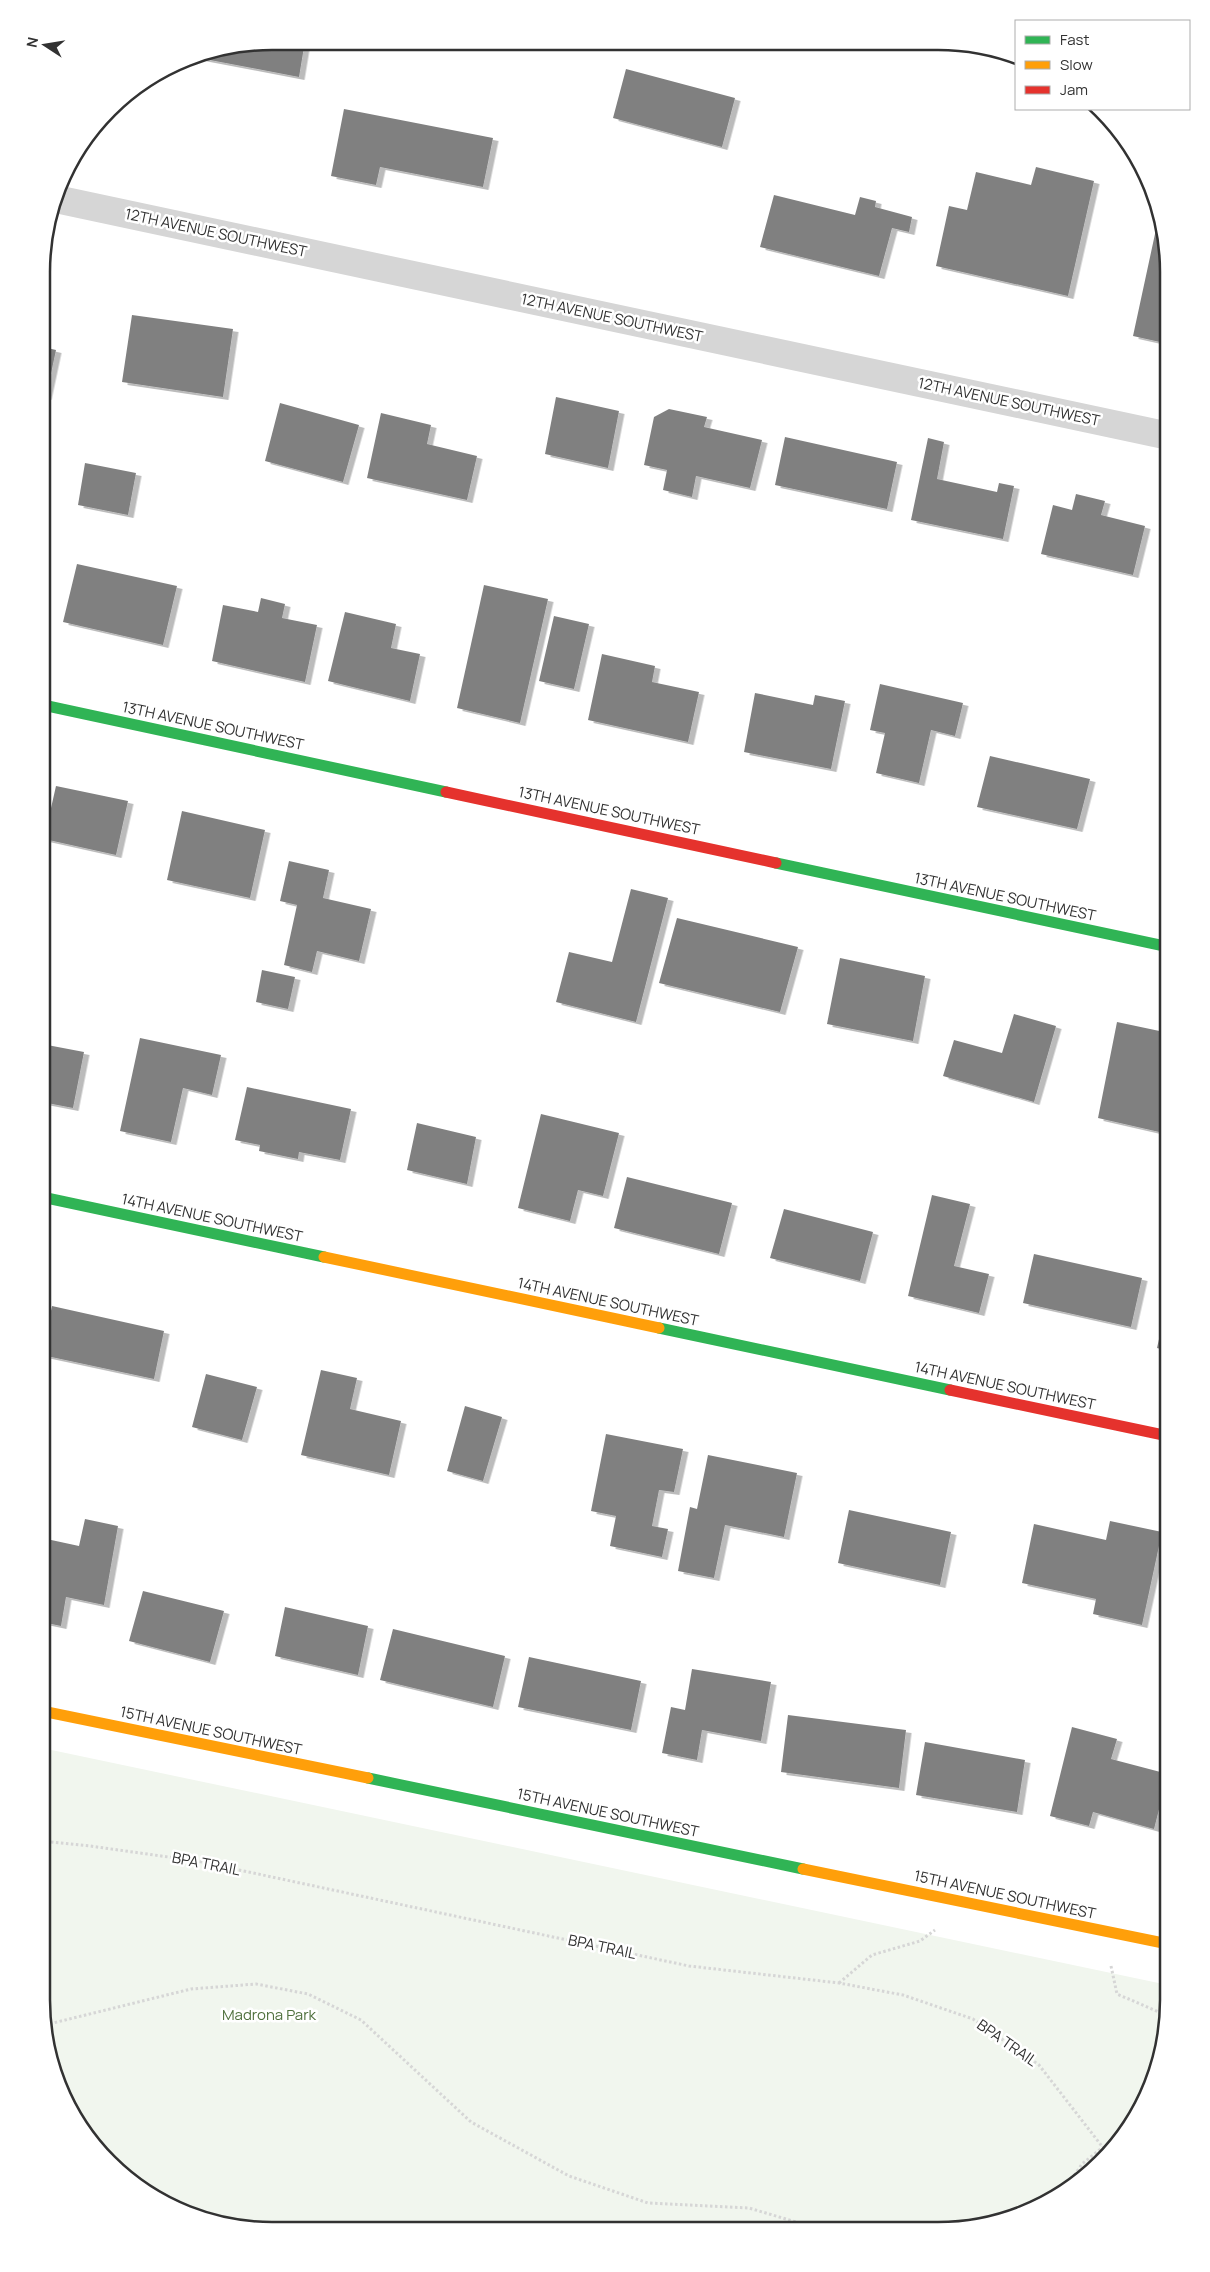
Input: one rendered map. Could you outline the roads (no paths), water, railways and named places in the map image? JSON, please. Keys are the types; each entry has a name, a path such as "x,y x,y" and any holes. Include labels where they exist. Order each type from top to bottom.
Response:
{"street":[{"name":"12TH AVENUE SOUTHWEST","path":"62,200 1160,434"},
{"name":"13TH AVENUE SOUTHWEST","path":"50,707 1160,945"},
{"name":"14TH AVENUE SOUTHWEST","path":"50,1199 1160,1434"},
{"name":"15TH AVENUE SOUTHWEST","path":"50,1713 1160,1942"}],"park label":[{"name":"Madrona Park","path":"269,2015"}]}
